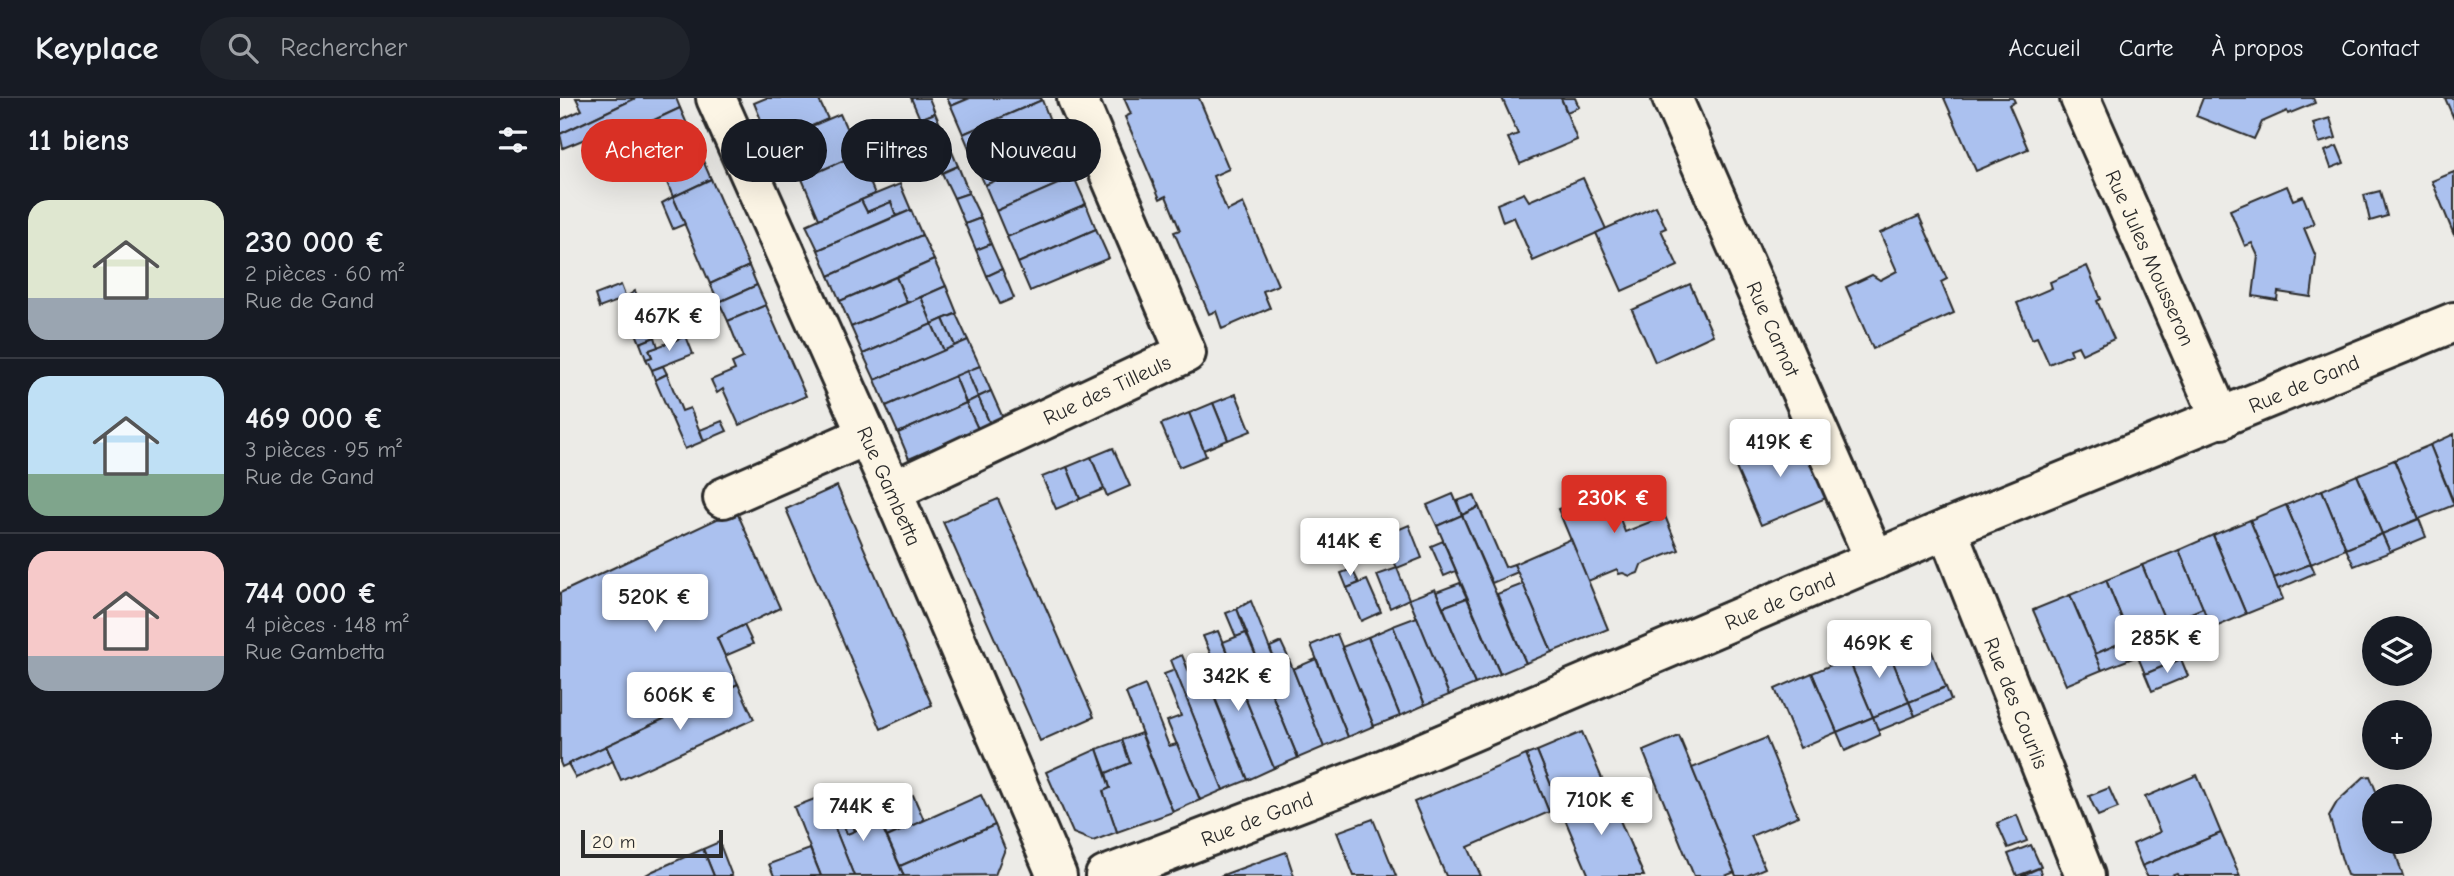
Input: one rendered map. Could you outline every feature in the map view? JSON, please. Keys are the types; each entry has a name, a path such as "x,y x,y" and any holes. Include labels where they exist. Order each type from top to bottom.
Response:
{"street":[{"name":"Rue Gambetta","path":"716,98 892,491 1057,876"},
{"name":"Rue des Tilleuls","path":"892,491 1186,353 1077,98"},
{"name":"Rue Carnot","path":"1672,98 1875,560"},
{"name":"Rue Jules Mousseron","path":"2080,98 2221,419"},
{"name":"Rue de Gand","path":"1105,876 1375,773 1875,560 2454,322"},
{"path":"723,498 867,435"},
{"name":"Rue des Courlis","path":"1947,530 2085,876"}],"building":[{"path":"576,98 636,98 592,119 581,119 581,124 560,134 560,120 582,110"},
{"path":"636,98 676,98 680,108 656,119 592,119"},
{"path":"766,98 818,98 828,119 761,119 754,103"},
{"path":"911,98 929,98 935,113 920,119"},
{"path":"947,98 970,98 951,106"},
{"path":"970,98 1042,100 998,119 966,119 966,133 963,134 951,106"},
{"path":"1124,98 1199,98 1229,169 1213,176 1227,211 1243,203 1278,285 1263,291 1270,308 1222,329 1216,311 1209,314 1174,232 1180,230 1166,196 1160,199 1125,117 1131,114"},
{"path":"1502,98 1561,98 1577,140 1520,164 1508,138 1518,134"},
{"path":"1561,98 1575,98 1579,107 1567,112"},
{"path":"1944,98 2013,98 2015,102 2009,105 2028,149 1976,171"},
{"path":"2203,98 2313,98 2315,103 2262,122 2254,139 2196,116"},
{"path":"2445,98 2454,98 2454,119"},
{"path":"1042,100 1049,119 998,119"},
{"path":"680,108 685,119 656,119"},
{"path":"935,113 938,119 920,119"},
{"path":"840,114 842,119 841,162 827,168 827,120"},
{"path":"2330,118 2336,138 2319,143 2313,123"},
{"path":"581,124 581,141 563,148 560,134"},
{"path":"2337,146 2344,163 2331,168 2325,151"},
{"path":"952,152 958,166 952,169"},
{"path":"841,162 841,182 870,182 875,194 819,219 803,182 827,182 827,168"},
{"path":"958,166 969,193 954,198 946,182 952,182 952,169"},
{"path":"2454,172 2454,235 2432,181"},
{"path":"1583,178 1606,229 1533,261 1514,217 1503,222 1497,204 1524,193 1529,201"},
{"path":"711,179 749,266 710,284 673,197"},
{"path":"667,182 705,182 673,197"},
{"path":"992,182 1063,182 996,211 985,185"},
{"path":"1063,182 1076,182 1086,204 1007,237 996,211"},
{"path":"900,184 911,210 896,216 891,202 867,212 861,200"},
{"path":"2287,186 2293,200 2303,196 2314,224 2304,228 2316,257 2311,297 2278,292 2277,300 2253,296 2258,256 2252,243 2245,246 2230,210"},
{"path":"2380,191 2387,216 2370,221 2364,195"},
{"path":"969,193 981,218 965,224 954,198"},
{"path":"673,197 685,224 673,229 662,203"},
{"path":"861,200 867,212 891,202 896,216 818,250 806,225"},
{"path":"1086,204 1096,229 1018,263 1007,237"},
{"path":"1656,206 1666,228 1661,230 1678,266 1622,291 1596,233"},
{"path":"911,210 922,235 829,276 818,250"},
{"path":"1919,216 1947,279 1941,282 1954,313 1873,349 1846,287 1872,275 1880,280 1897,271 1880,233"},
{"path":"981,218 991,244 976,250 965,224"},
{"path":"1096,229 1109,258 1030,291 1018,263"},
{"path":"922,235 934,260 840,301 829,276"},
{"path":"991,244 1002,269 987,276 976,250"},
{"path":"934,260 946,286 907,303 896,277"},
{"path":"749,266 757,285 719,302 710,284"},
{"path":"2087,266 2101,299 2097,301 2114,339 2082,354 2078,346 2070,349 2072,354 2049,364 2037,337 2032,339 2017,303 2052,288 2050,282"},
{"path":"1002,269 1014,298 1000,304 987,276"},
{"path":"896,277 907,303 851,327 840,301"},
{"path":"1690,284 1713,335 1655,362 1632,310"},
{"path":"621,285 626,298 599,308 595,295"},
{"path":"757,285 766,305 728,321 719,302"},
{"path":"946,286 957,313 932,324 921,297"},
{"path":"635,291 655,337 640,343 622,300"},
{"path":"921,297 932,324 863,354 851,327"},
{"path":"766,305 806,396 739,425 723,389 717,393 711,380 735,370 732,363 743,358 728,321"},
{"path":"956,314 968,340 955,346 943,319"},
{"path":"943,319 955,346 944,351 932,324"},
{"path":"932,324 944,351 875,380 863,354"},
{"path":"686,336 693,354 652,370 646,359 652,357 649,350"},
{"path":"655,337 658,347 649,350 652,357 646,359 640,343"},
{"path":"968,340 980,366 886,406 875,380"},
{"path":"663,366 667,374 655,380 652,370"},
{"path":"980,366 991,391 978,397 967,371"},
{"path":"967,371 978,397 966,403 955,376"},
{"path":"667,374 682,411 690,408 704,441 685,449 655,380"},
{"path":"955,376 966,403 898,433 886,406"},
{"path":"991,391 1003,418 990,424 978,397"},
{"path":"1236,394 1251,431 1228,440 1213,403"},
{"path":"978,397 990,424 978,429 966,403"},
{"path":"966,403 978,429 909,459 898,433"},
{"path":"1213,403 1228,440 1204,450 1189,413"},
{"path":"1189,413 1206,456 1179,467 1161,424"},
{"path":"722,421 727,431 704,441 700,430"},
{"path":"1796,434 1800,445 1803,443 1826,498 1761,525 1733,461"},
{"path":"2454,434 2454,503 2430,445"},
{"path":"2430,445 2454,505 2419,519 2394,460"},
{"path":"1113,448 1130,486 1107,496 1091,457"},
{"path":"1091,457 1104,489 1080,499 1067,467"},
{"path":"2394,460 2419,519 2382,534 2357,475"},
{"path":"1067,467 1080,499 1056,509 1042,477"},
{"path":"2357,475 2382,534 2346,549 2322,490"},
{"path":"1620,484 1631,511 1619,516 1625,532 1665,516 1679,550 1641,565 1638,573 1630,576 1619,574 1617,569 1588,581 1558,509"},
{"path":"837,486 932,705 881,729 786,509"},
{"path":"2322,490 2346,549 2311,564 2286,505"},
{"path":"1453,494 1462,515 1437,526 1427,505"},
{"path":"1474,495 1479,507 1462,515 1457,501"},
{"path":"998,499 1094,717 1040,741 943,522"},
{"path":"2286,505 2311,564 2274,578 2250,520"},
{"path":"1479,507 1505,567 1514,564 1518,572 1492,583 1462,515"},
{"path":"736,510 780,608 717,638 738,684 562,767 560,593"},
{"path":"1462,515 1526,663 1500,674 1437,526"},
{"path":"2419,519 2426,537 2390,552 2382,534"},
{"path":"2250,520 2283,599 2246,614 2213,535"},
{"path":"1409,525 1422,558 1397,568 1383,536"},
{"path":"2382,534 2390,552 2354,566 2346,549"},
{"path":"2213,535 2246,614 2211,629 2179,550"},
{"path":"1571,539 1608,629 1552,652 1514,564"},
{"path":"1443,541 1456,571 1444,576 1431,546"},
{"path":"2179,550 2203,608 2166,624 2142,565"},
{"path":"2311,564 2315,573 2278,589 2274,578"},
{"path":"2142,565 2181,659 2145,674 2106,580"},
{"path":"1397,568 1409,599 1390,608 1377,575"},
{"path":"1352,569 1359,583 1347,588 1341,573"},
{"path":"1367,580 1381,612 1361,621 1347,588"},
{"path":"2106,580 2130,639 2095,654 2070,595"},
{"path":"1460,583 1467,598 1443,607 1436,592"},
{"path":"1523,584 1552,652 1526,663 1497,594"},
{"path":"1435,589 1475,684 1449,695 1409,599"},
{"path":"2070,595 2102,670 2066,685 2033,610"},
{"path":"1467,598 1500,674 1475,684 1443,607"},
{"path":"1251,601 1275,662 1288,657 1324,747 1298,758 1237,609"},
{"path":"2203,608 2211,629 2175,643 2166,624"},
{"path":"1237,609 1246,633 1236,637 1226,613"},
{"path":"1417,617 1449,695 1425,705 1393,626"},
{"path":"744,625 753,644 725,656 717,638"},
{"path":"1393,626 1425,705 1400,716 1368,637"},
{"path":"1922,627 1946,687 1909,702 1885,642"},
{"path":"1218,631 1274,768 1248,780 1211,688 1223,684 1203,636"},
{"path":"1246,633 1259,663 1235,673 1223,642"},
{"path":"1337,634 1374,726 1348,737 1311,645"},
{"path":"1368,637 1400,716 1374,726 1342,647"},
{"path":"2130,639 2138,656 2102,670 2095,654"},
{"path":"1281,642 1288,657 1275,662 1270,647"},
{"path":"1885,642 1909,702 1873,717 1848,658"},
{"path":"1182,655 1192,679 1205,675 1248,780 1223,790 1171,660"},
{"path":"1848,658 1873,717 1837,732 1812,673"},
{"path":"1316,659 1348,737 1324,747 1293,669"},
{"path":"2181,659 2188,676 2152,691 2145,674"},
{"path":"1259,663 1298,758 1274,768 1235,673"},
{"path":"1175,670 1223,790 1200,800 1167,721 1181,716 1164,674"},
{"path":"1812,673 1837,732 1800,748 1775,689"},
{"path":"738,684 754,719 621,780 606,746"},
{"path":"1145,685 1169,746 1177,744 1200,800 1173,812 1126,693"},
{"path":"1946,687 1951,700 1915,716 1909,702"},
{"path":"1909,702 1915,716 1878,731 1873,717"},
{"path":"1873,717 1880,735 1845,751 1837,732"},
{"path":"1582,732 1606,788 1560,807 1537,751"},
{"path":"1141,733 1173,812 1117,832 1103,791 1110,788 1106,773 1130,763 1122,740"},
{"path":"1679,736 1735,872 1725,876 1694,876 1643,751"},
{"path":"1766,738 1798,816 1751,836 1765,868 1746,876 1736,876 1692,768"},
{"path":"1122,740 1130,763 1106,773 1097,749"},
{"path":"606,746 613,761 576,778 568,764"},
{"path":"1097,749 1110,788 1103,791 1117,832 1093,841 1073,833 1046,772"},
{"path":"1537,751 1560,807 1549,812 1526,755"},
{"path":"1526,755 1549,812 1468,847 1481,876 1446,876 1414,802"},
{"path":"2197,775 2221,833 2142,866 2133,844 2160,832 2145,797"},
{"path":"2370,776 2373,784 2362,784 2362,854 2396,854 2403,876 2347,875 2329,816 2337,802 2364,777"},
{"path":"837,788 848,813 840,817 847,834 879,820 904,876 854,876 822,796"},
{"path":"1606,788 1644,876 1589,876 1560,807"},
{"path":"2109,788 2118,808 2098,816 2089,796"},
{"path":"913,795 924,820 887,837 876,812"},
{"path":"981,795 995,825 900,866 887,837"},
{"path":"822,796 854,876 821,876 794,807"},
{"path":"848,813 855,831 847,834 840,817"},
{"path":"2017,815 2027,841 2008,848 1997,823"},
{"path":"1373,819 1396,876 1354,876 1337,832"},
{"path":"995,825 1005,849 995,875 904,876 900,866"},
{"path":"2221,833 2240,876 2147,876 2142,866"},
{"path":"719,842 732,876 714,876 703,849"},
{"path":"2031,845 2041,867 2017,876 2008,854"},
{"path":"703,849 714,876 644,876 653,871"},
{"path":"810,849 821,876 774,876 769,864"},
{"path":"1286,852 1294,876 1220,876"},
{"path":"2039,868 2042,876 2021,876"}]}
